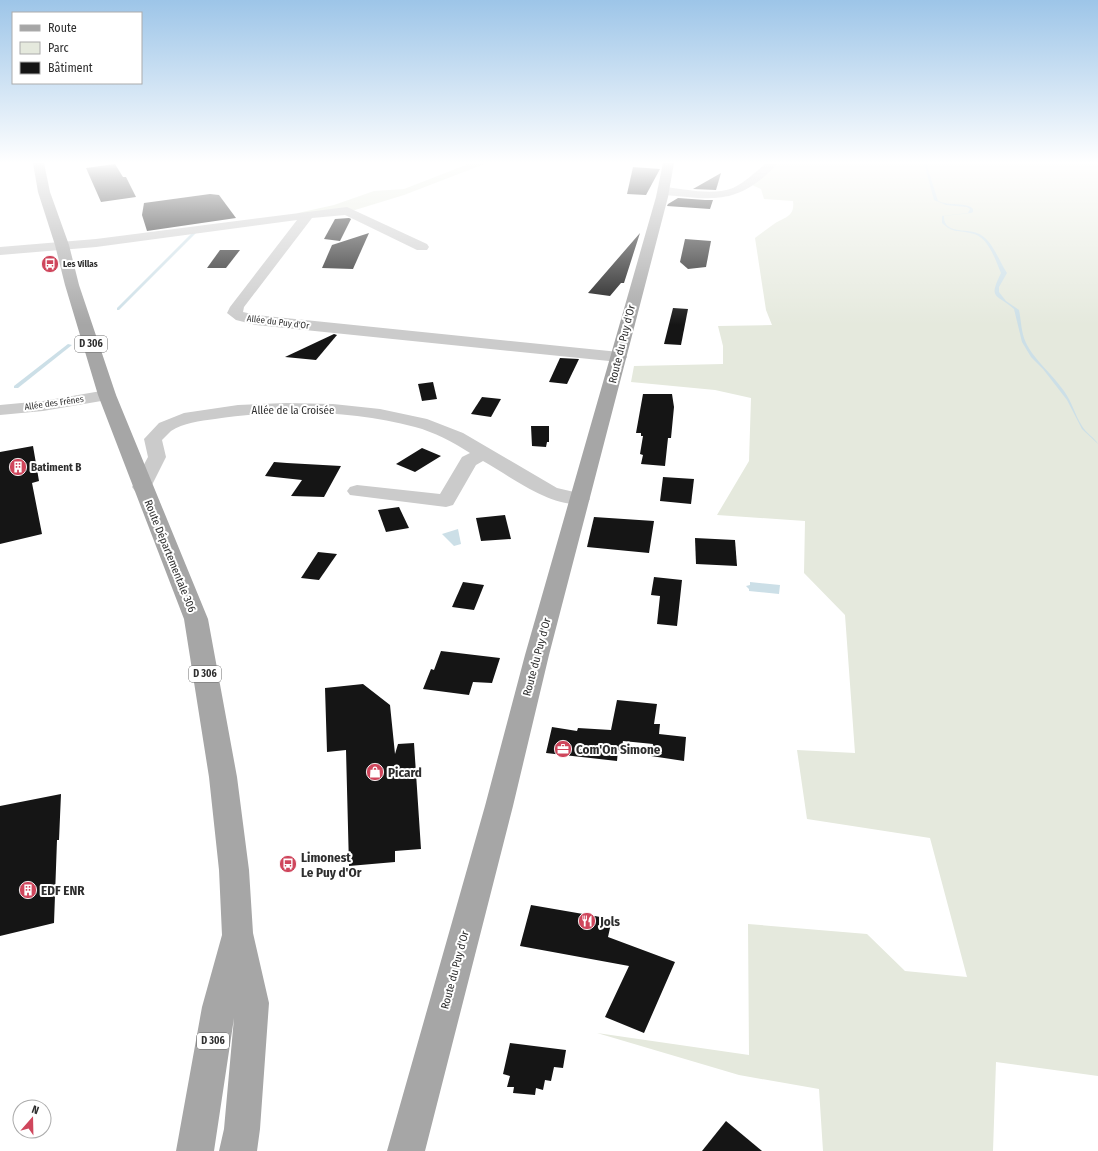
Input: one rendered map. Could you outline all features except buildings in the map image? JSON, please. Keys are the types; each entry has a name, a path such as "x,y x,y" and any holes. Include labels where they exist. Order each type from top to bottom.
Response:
{"main road":[{"name":"Route Départementale 306","path":"52,217 62,245 72,285 107,395 196,619 223,777 234,870 237,933 252,1003 242,1129 238,1151"},
{"name":"Route du Puy d'Or","path":"406,1151 619,357 644,257 656,217"},
{"name":"Route Départementale 306","path":"195,1151 219,1007 237,933"}],"street":[{"path":"0,251 96,243 295,217"},
{"name":"Allée du Puy d'Or","path":"307,217 237,307 234,313 241,317 256,320 619,357"},
{"path":"359,217 422,247"},
{"name":"Allée des Frênes","path":"0,410 43,406 107,395"},
{"name":"Allée de la Croisée","path":"142,486 157,457 153,439 165,427 190,418 238,410 333,408 380,414 421,423 457,437 551,493 580,499"},
{"path":"357,491 446,501 469,461 484,452"}],"green space":[{"path":"787,217 1098,217 1098,1076 996,1062 993,1151 823,1151 819,1089 739,1075 597,1033 749,1055 748,924 867,934 905,971 967,977 930,838 807,819 797,750 855,753 845,615 804,573 805,521 717,515 749,461 751,398 715,390 631,382 634,366 723,364 723,346 718,326 772,325 766,310 755,238"}],"shaded area":[{"path":"942,217 944,217 945,222 952,229 976,233 981,235 989,242 1007,273 999,287 999,292 1006,301 1019,310 1023,335 1027,345 1064,391 1082,426 1098,444 1082,429 1067,400 1043,369 1031,357 1022,342 1014,309 996,295 995,288 1001,273 990,248 982,238 970,233 952,230 942,223"},
{"path":"458,529 461,544 454,546 442,534"},
{"path":"750,582 780,585 779,594 749,591 746,586 750,585"}],"waterway":[{"path":"118,309 195,232"},
{"path":"16,387 70,345"}],"place":[{"name":"Les Villas","path":"50,264"},
{"name":"Batiment B","path":"18,467"},
{"name":"Com'On Simone","path":"563,749"},
{"name":"Picard","path":"375,772"},
{"name":"Limonest Le Puy d'Or","path":"288,864"},
{"name":"EDF ENR","path":"28,890"},
{"name":"Jols","path":"587,921"}]}
